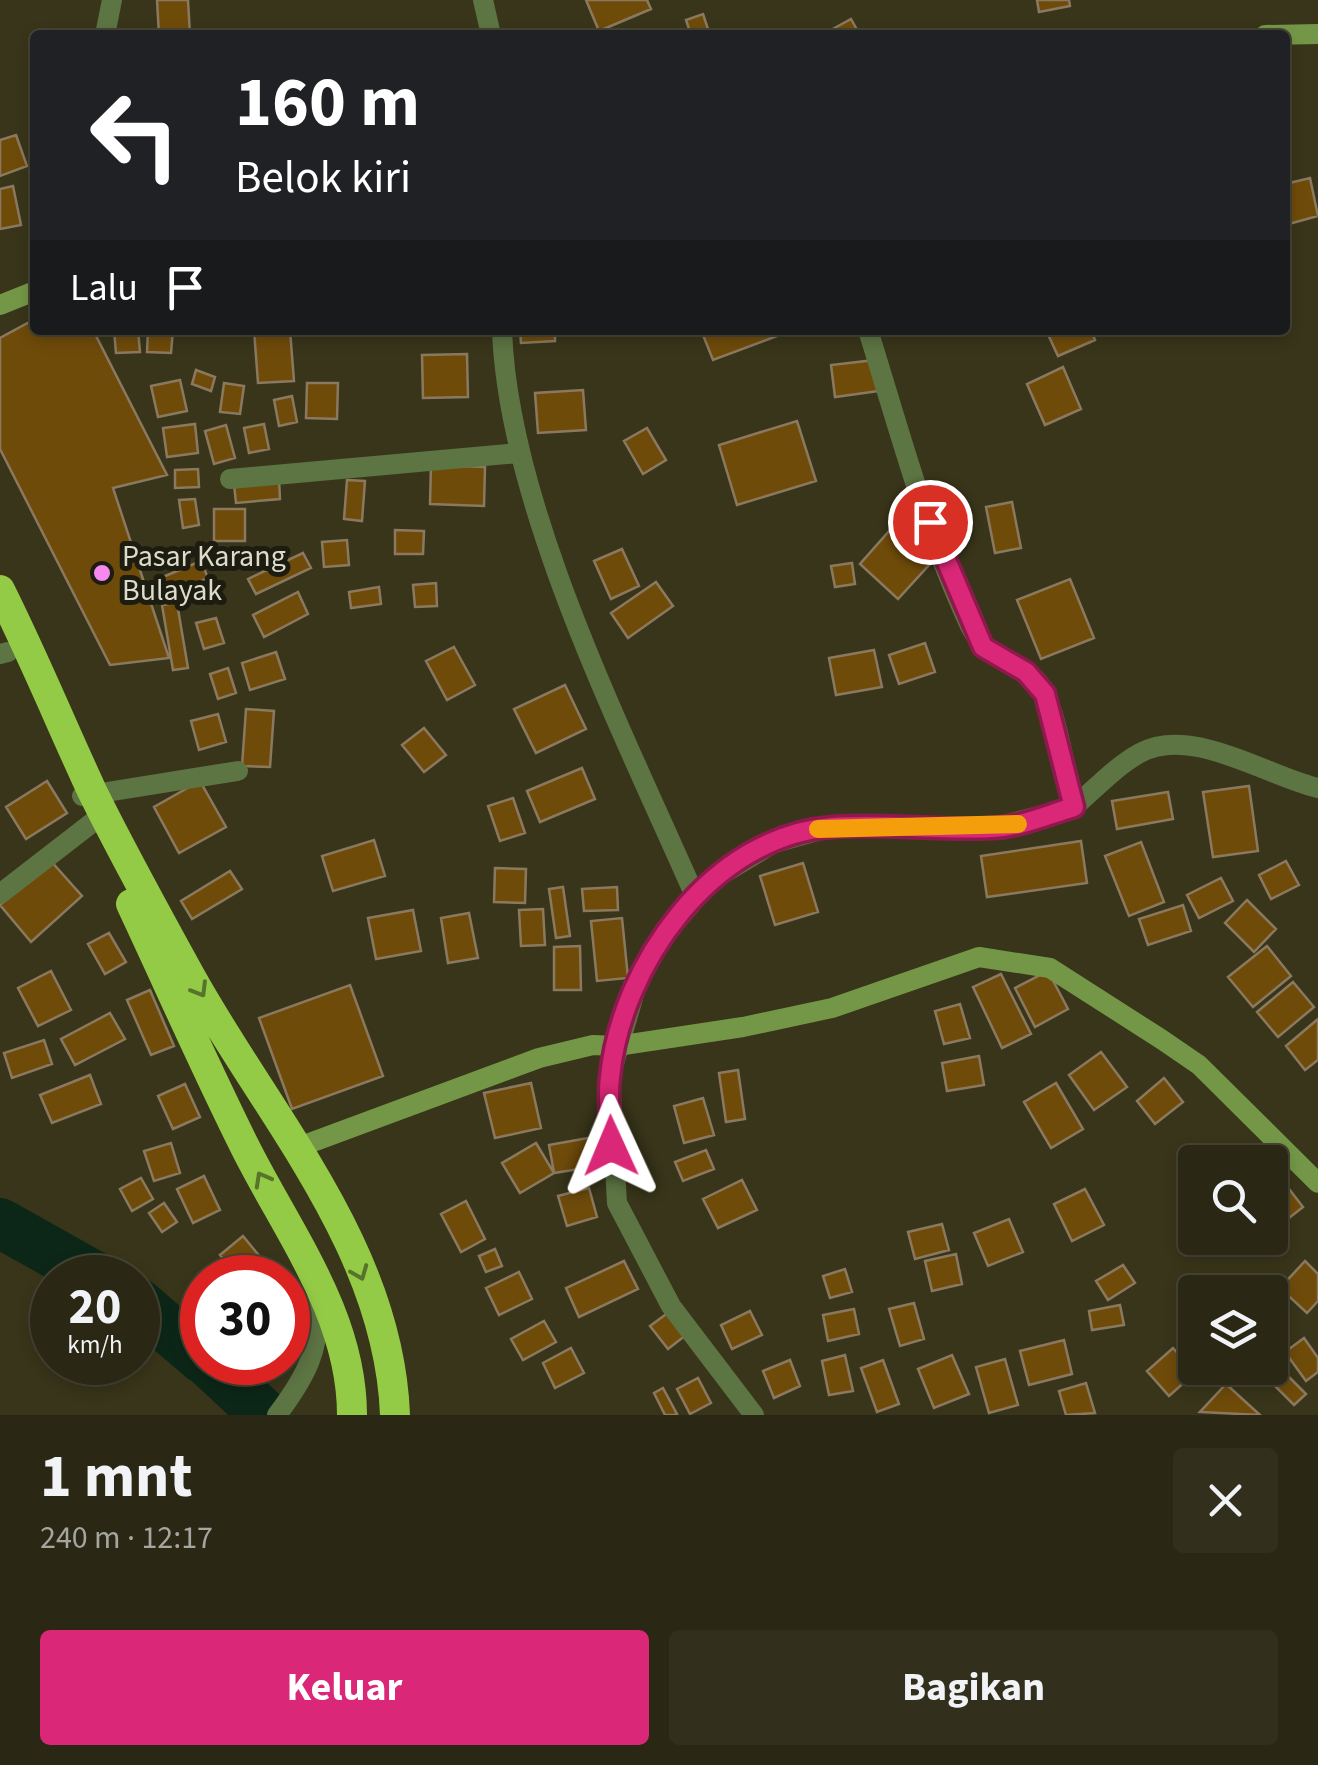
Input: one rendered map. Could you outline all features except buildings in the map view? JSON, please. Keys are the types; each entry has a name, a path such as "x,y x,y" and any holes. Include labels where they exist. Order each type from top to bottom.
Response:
{"highway":[{"path":"0,590 89,804 225,1106 303,1255"},
{"path":"2,648 194,982 298,1147 352,1252 380,1323 395,1410"},
{"path":"310,1268 342,1346 352,1406"}],"street":[{"path":"106,30 112,0"},
{"path":"483,0 490,30"},
{"path":"1290,35 1318,34"},
{"path":"0,305 30,293"},
{"path":"502,335 506,390 519,453 576,614 695,896"},
{"path":"870,335 941,555 972,629 988,651 1026,672 1045,694 1074,807"},
{"path":"230,479 519,453"},
{"path":"754,1415 671,1306 617,1203 610,1077 617,1046 640,974 695,896 754,853 812,830 992,828 1074,807 1138,754 1166,745 1211,748 1282,780 1318,788"},
{"path":"0,894 89,804 238,771"},
{"path":"298,1147 538,1058 593,1045 617,1046 743,1028 832,1008 980,957 1050,968 1199,1065 1318,1183"},
{"path":"310,1268 318,1346 310,1362"},
{"path":"277,1415 299,1385"}],"waterway":[{"path":"0,1223 57,1255"},
{"path":"160,1322 180,1339"},
{"path":"233,1385 265,1415"}],"slow traffic":[{"path":"818,829 992,828 1018,824"}],"place":[{"name":"Pasar Karang Bulayak","path":"102,573"}],"route":[{"path":"611,1146 610,1077 630,996 670,929 711,881 754,853 812,830 892,826 992,828 1014,826 1074,807 1045,694 1026,672 983,647 972,629 930,522"}]}
